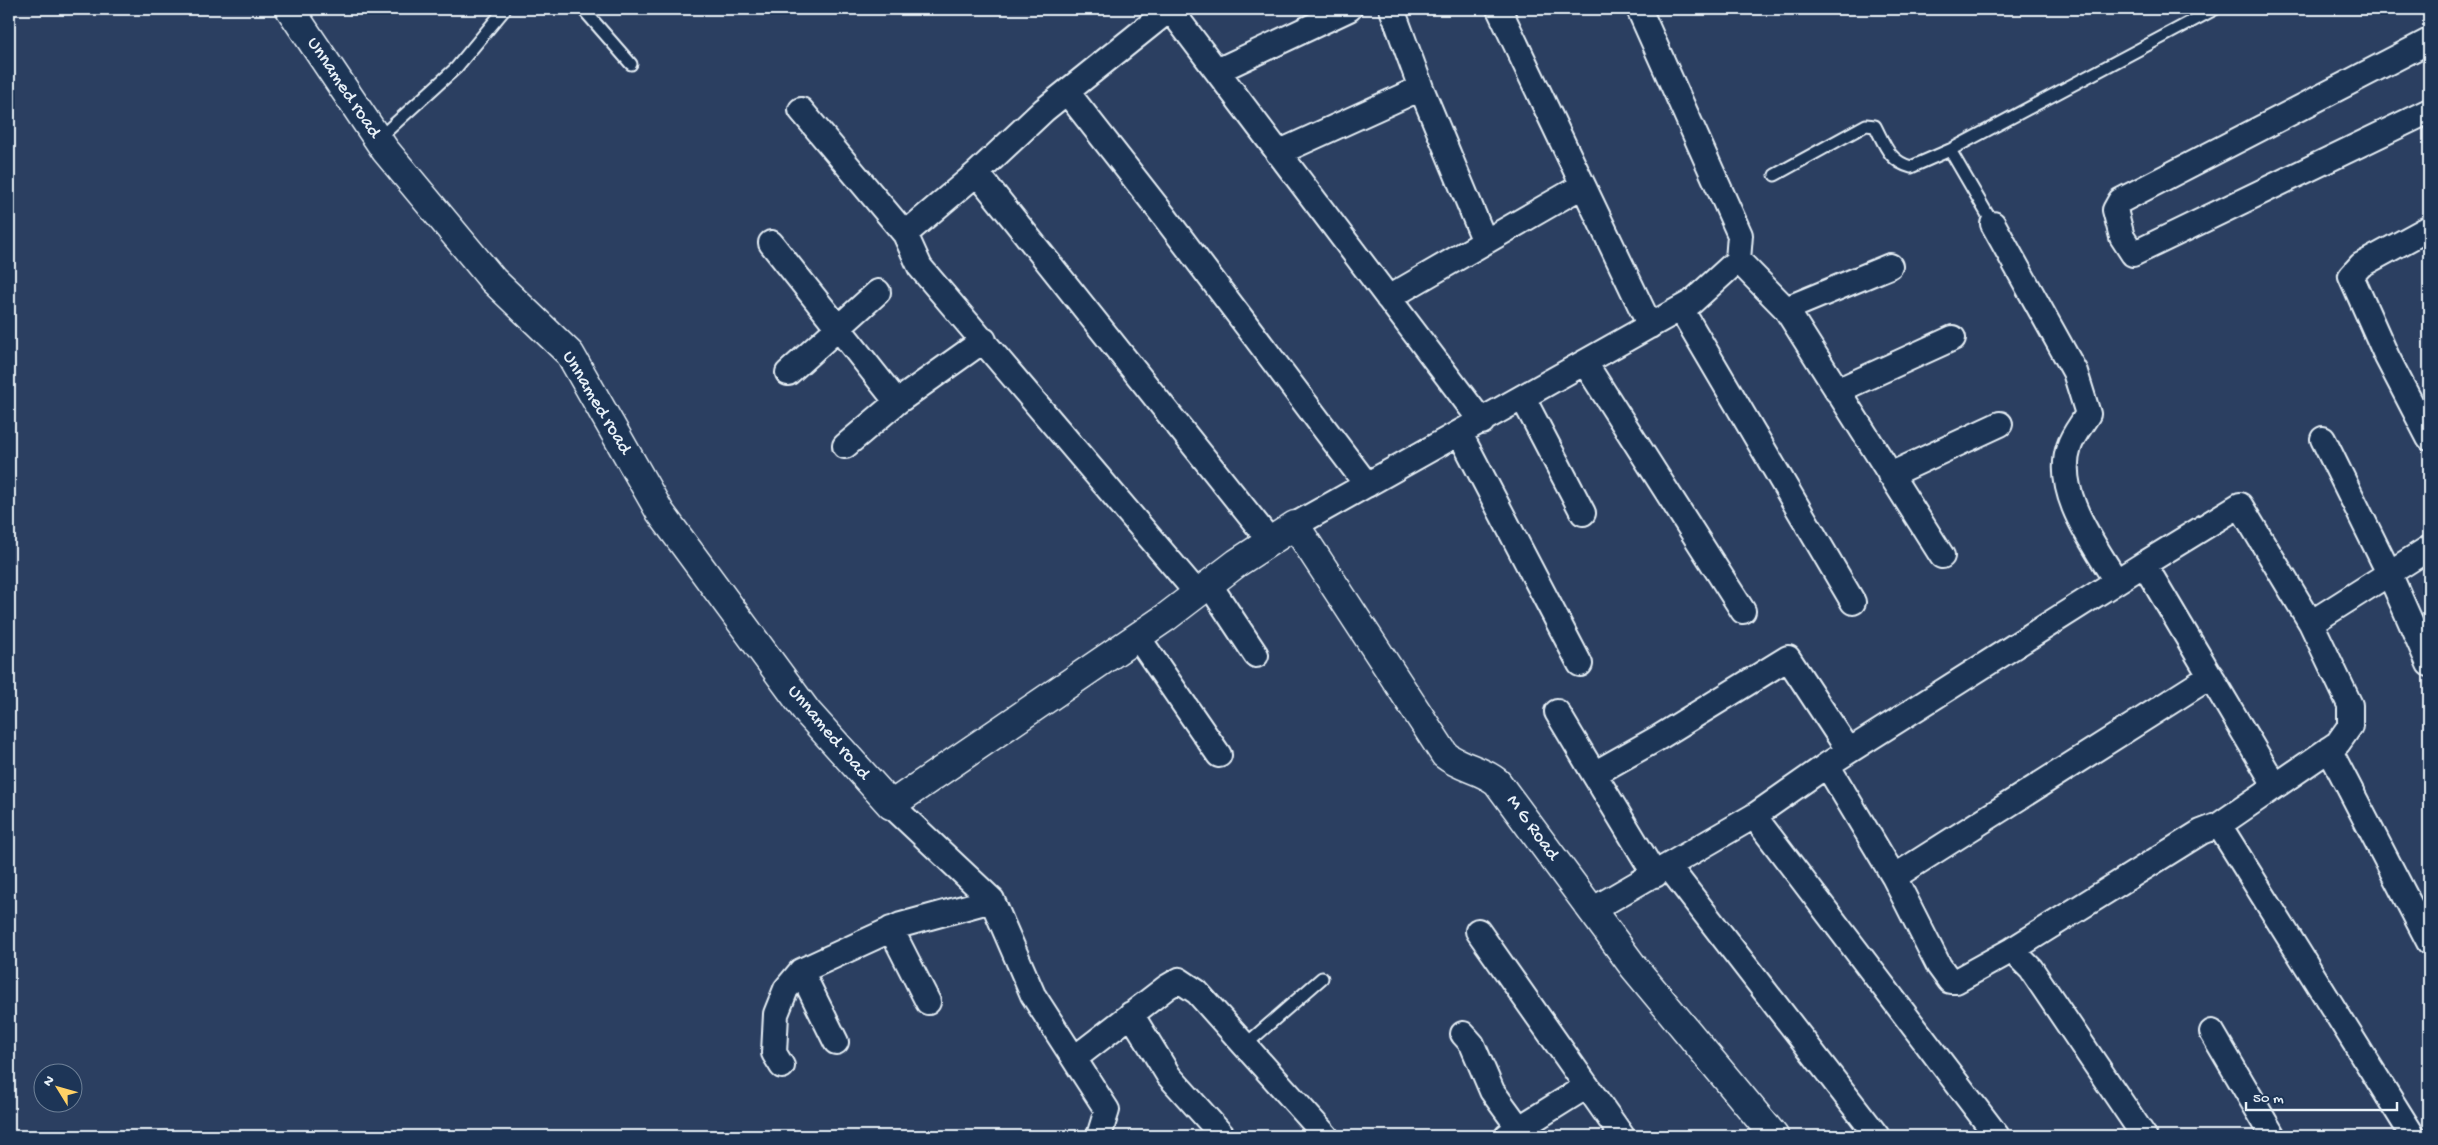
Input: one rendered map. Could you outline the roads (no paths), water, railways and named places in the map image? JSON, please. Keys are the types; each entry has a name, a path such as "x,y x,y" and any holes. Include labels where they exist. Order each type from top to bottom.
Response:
{"street":[{"name":"Unnamed road","path":"290,9 378,139 494,280 570,354 660,512 808,713 891,805"},
{"path":"905,234 977,173 1067,92 1170,9 1482,422"},
{"path":"1217,71 1349,9"},
{"path":"1392,9 1421,88 1486,242"},
{"path":"1499,9 1650,326"},
{"path":"1099,1136 1107,1110 1033,995 992,900 891,805 1137,636 1270,541 1295,525 1681,309 1692,302 1738,260 1740,234 1639,9"},
{"path":"2429,41 2120,201 2115,210 2122,237 2133,254 2429,111"},
{"path":"1278,153 1421,88"},
{"path":"1067,92 1164,216 1367,485"},
{"path":"801,110 905,234 920,267 1203,589 1256,656"},
{"path":"977,173 1270,541"},
{"path":"1388,298 1582,186"},
{"path":"1992,224 2075,372 2088,414 2069,446 2064,470 2078,519 2116,581"},
{"path":"2429,228 2361,265 2351,276 2386,357 2429,438"},
{"path":"771,243 897,402"},
{"path":"1738,260 1786,309 1942,556"},
{"path":"1786,309 1890,266"},
{"path":"788,373 878,292"},
{"path":"1681,309 1853,602"},
{"path":"1837,391 1952,338"},
{"path":"845,446 897,402 984,340"},
{"path":"1585,363 1744,611"},
{"path":"1523,398 1583,513"},
{"path":"1890,475 2000,424"},
{"path":"1460,434 1580,664"},
{"path":"2323,439 2390,575 2429,664"},
{"path":"1592,910 1754,816 1827,765 2116,581 2240,505 2311,623 2350,705 2350,726 2338,743 2218,825 2201,832 2012,950 1956,981 1950,981 1939,966 1894,878 1827,765"},
{"name":"M G Road","path":"1295,525 1445,755 1455,764 1488,774 1498,782 1633,966 1774,1136"},
{"path":"2311,623 2390,575 2429,548"},
{"path":"2144,564 2275,785"},
{"path":"1137,636 1219,754"},
{"path":"1594,774 1658,738 1788,658 1849,751"},
{"path":"1894,878 2211,676"},
{"path":"1557,712 1594,774 1662,871 1877,1136"},
{"path":"2329,748 2429,942"},
{"path":"1754,816 1997,1136"},
{"path":"2218,825 2413,1136"},
{"path":"782,1066 774,1053 776,1014 786,989 801,971 892,929 992,900"},
{"path":"892,929 928,1002"},
{"path":"1478,931 1622,1136"},
{"path":"2012,950 2031,969 2144,1136"},
{"path":"801,971 836,1042"},
{"path":"1075,1058 1131,1014 1179,980 1197,992 1326,1136"},
{"path":"1131,1014 1169,1076 1223,1136"},
{"path":"2212,1032 2273,1136"},
{"path":"1463,1034 1472,1044 1492,1091 1513,1132 1587,1086"}],"lane":[{"path":"378,139 456,68 505,9"},
{"path":"583,9 631,64"},
{"path":"1775,175 1866,125 1875,126 1889,152 1899,164 1911,167 1950,150 2215,9"},
{"path":"1950,150 1992,224"},
{"path":"1244,1046 1322,978"}]}
